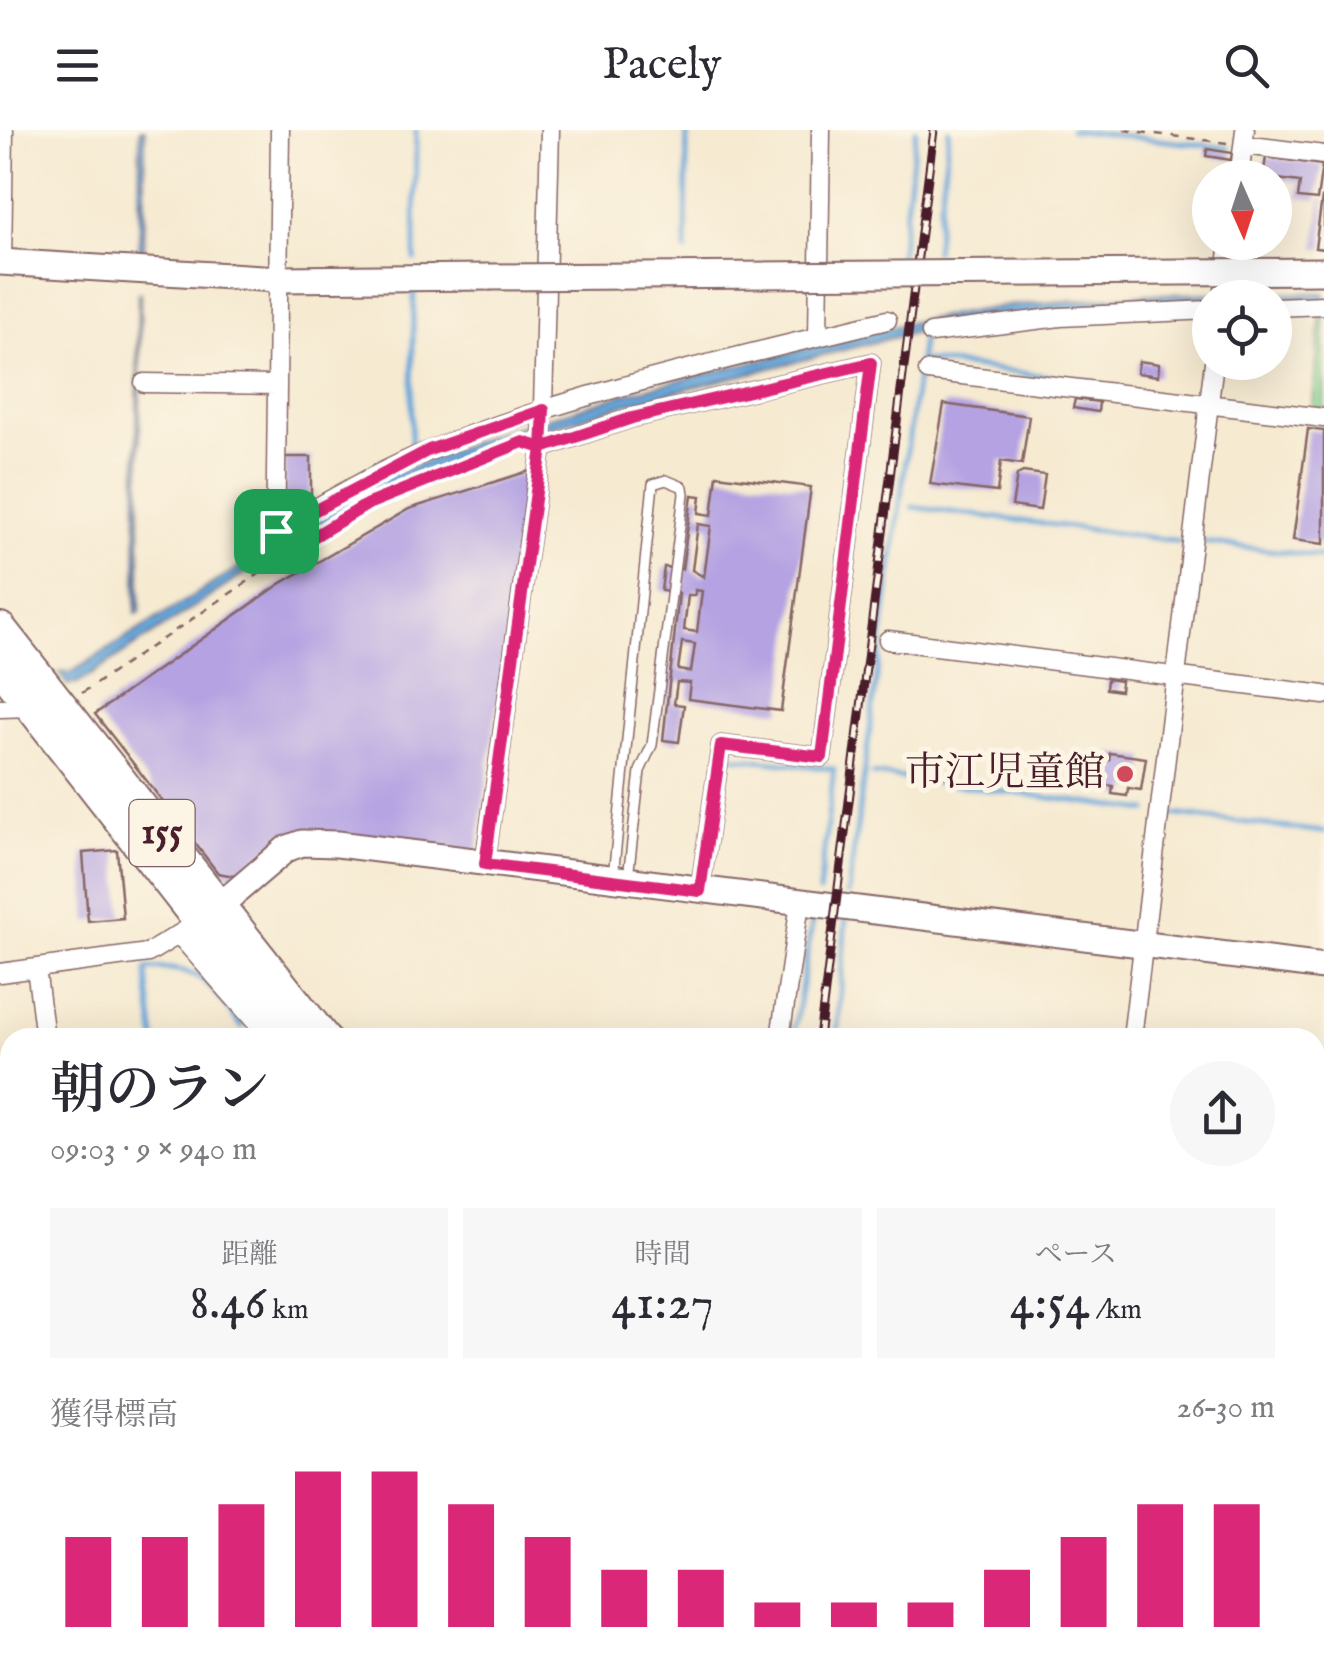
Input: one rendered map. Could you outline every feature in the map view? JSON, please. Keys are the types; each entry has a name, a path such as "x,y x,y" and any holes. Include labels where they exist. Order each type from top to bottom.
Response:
{"highway":[{"name":"155","path":"0,629 30,706"},
{"name":"155","path":"0,666 284,1028"},
{"name":"155","path":"201,921 313,1028"}],"street":[{"path":"4,130 1,262 278,279 1324,271"},
{"path":"275,546 280,130"},
{"path":"485,864 542,448 550,130"},
{"path":"818,337 820,130"},
{"path":"1244,137 1324,154"},
{"path":"1292,306 1324,305"},
{"path":"931,333 1060,317 1192,311"},
{"path":"275,546 429,450 544,411 887,320"},
{"path":"542,448 632,418 871,363 822,757 721,745 700,891"},
{"path":"928,371 1324,418"},
{"path":"1133,1028 1211,380"},
{"path":"144,383 277,384"},
{"path":"888,640 1324,695"},
{"path":"0,973 148,954 201,921 286,849 302,843 1324,968"},
{"path":"781,1028 800,903"},
{"path":"201,921 260,1028"},
{"path":"36,968 44,1028"}],"lane":[{"path":"666,480 683,487 684,494 652,744 640,771 620,881 653,484 666,480"}],"path":[{"path":"1124,130 1244,137"},
{"path":"30,706 81,694 274,565 275,546 420,479 523,442 542,448"}],"green space":[{"path":"1324,312 1324,409 1313,408"}],"water":[{"path":"140,130 145,130 144,263 139,262"},
{"path":"138,293 140,612 136,614"},
{"path":"1292,293 1324,293 1324,302 1292,301"},
{"path":"1192,294 1192,305 952,323 625,404 485,448 392,485 279,551 77,684 68,685 59,673 72,672 378,480 486,437 624,394 917,321 1006,306"}],"building":[{"path":"1207,149 1232,153 1231,160 1206,156"},
{"path":"1292,161 1322,165 1317,200 1298,198 1300,182 1292,181"},
{"path":"1324,199 1324,249 1315,248"},
{"path":"1139,361 1159,364 1158,376 1137,373"},
{"path":"1075,399 1099,402 1098,412 1073,408"},
{"path":"944,404 1029,416 1022,464 1001,461 997,492 930,484"},
{"path":"1308,429 1324,431 1324,544 1293,540"},
{"path":"284,457 311,457 311,502 296,502 296,509 284,509"},
{"path":"529,471 477,852 272,846 234,876 218,873 95,714 280,584 409,509"},
{"path":"717,475 811,487 781,711 688,699 690,683 677,682 674,704 684,705 679,742 663,740 679,593 661,591 664,567 682,569 692,495 701,496 699,513 712,515","holes":["698,524 711,526 704,577 692,570","695,590 702,591 697,632 684,630 688,595 695,595","682,642 695,644 691,672 678,670"]},
{"path":"1017,475 1045,475 1040,510 1012,506"},
{"path":"1107,679 1121,681 1120,691 1106,689"},
{"path":"1110,753 1146,758 1141,790 1128,788 1127,796 1112,794 1113,786 1088,782 1091,758 1109,760"},
{"path":"117,850 123,918 88,921 83,853"}],"waterway":[{"path":"415,260 416,130"},
{"path":"686,251 687,130"},
{"path":"900,255 916,130"},
{"path":"935,251 949,130"},
{"path":"1071,130 1229,148"},
{"path":"411,446 414,292"},
{"path":"848,894 922,339"},
{"path":"925,361 1094,382"},
{"path":"912,507 1178,541"},
{"path":"1203,542 1324,557"},
{"path":"724,756 834,769 819,892"},
{"path":"873,774 1148,811"},
{"path":"1172,814 1324,832"},
{"path":"795,1028 814,912"},
{"path":"838,1028 846,916"},
{"path":"154,1028 146,969 181,970 203,980 242,1027"}],"railway":[{"path":"820,1028 934,130"}],"place":[{"name":"市江児童館","path":"1125,774"}],"route":[{"path":"276,531 275,560 368,504 420,479 523,442 542,448 552,441 632,418 871,363 822,757 721,745 700,891 485,864 542,448 544,410 429,450 358,484 276,531"}]}
